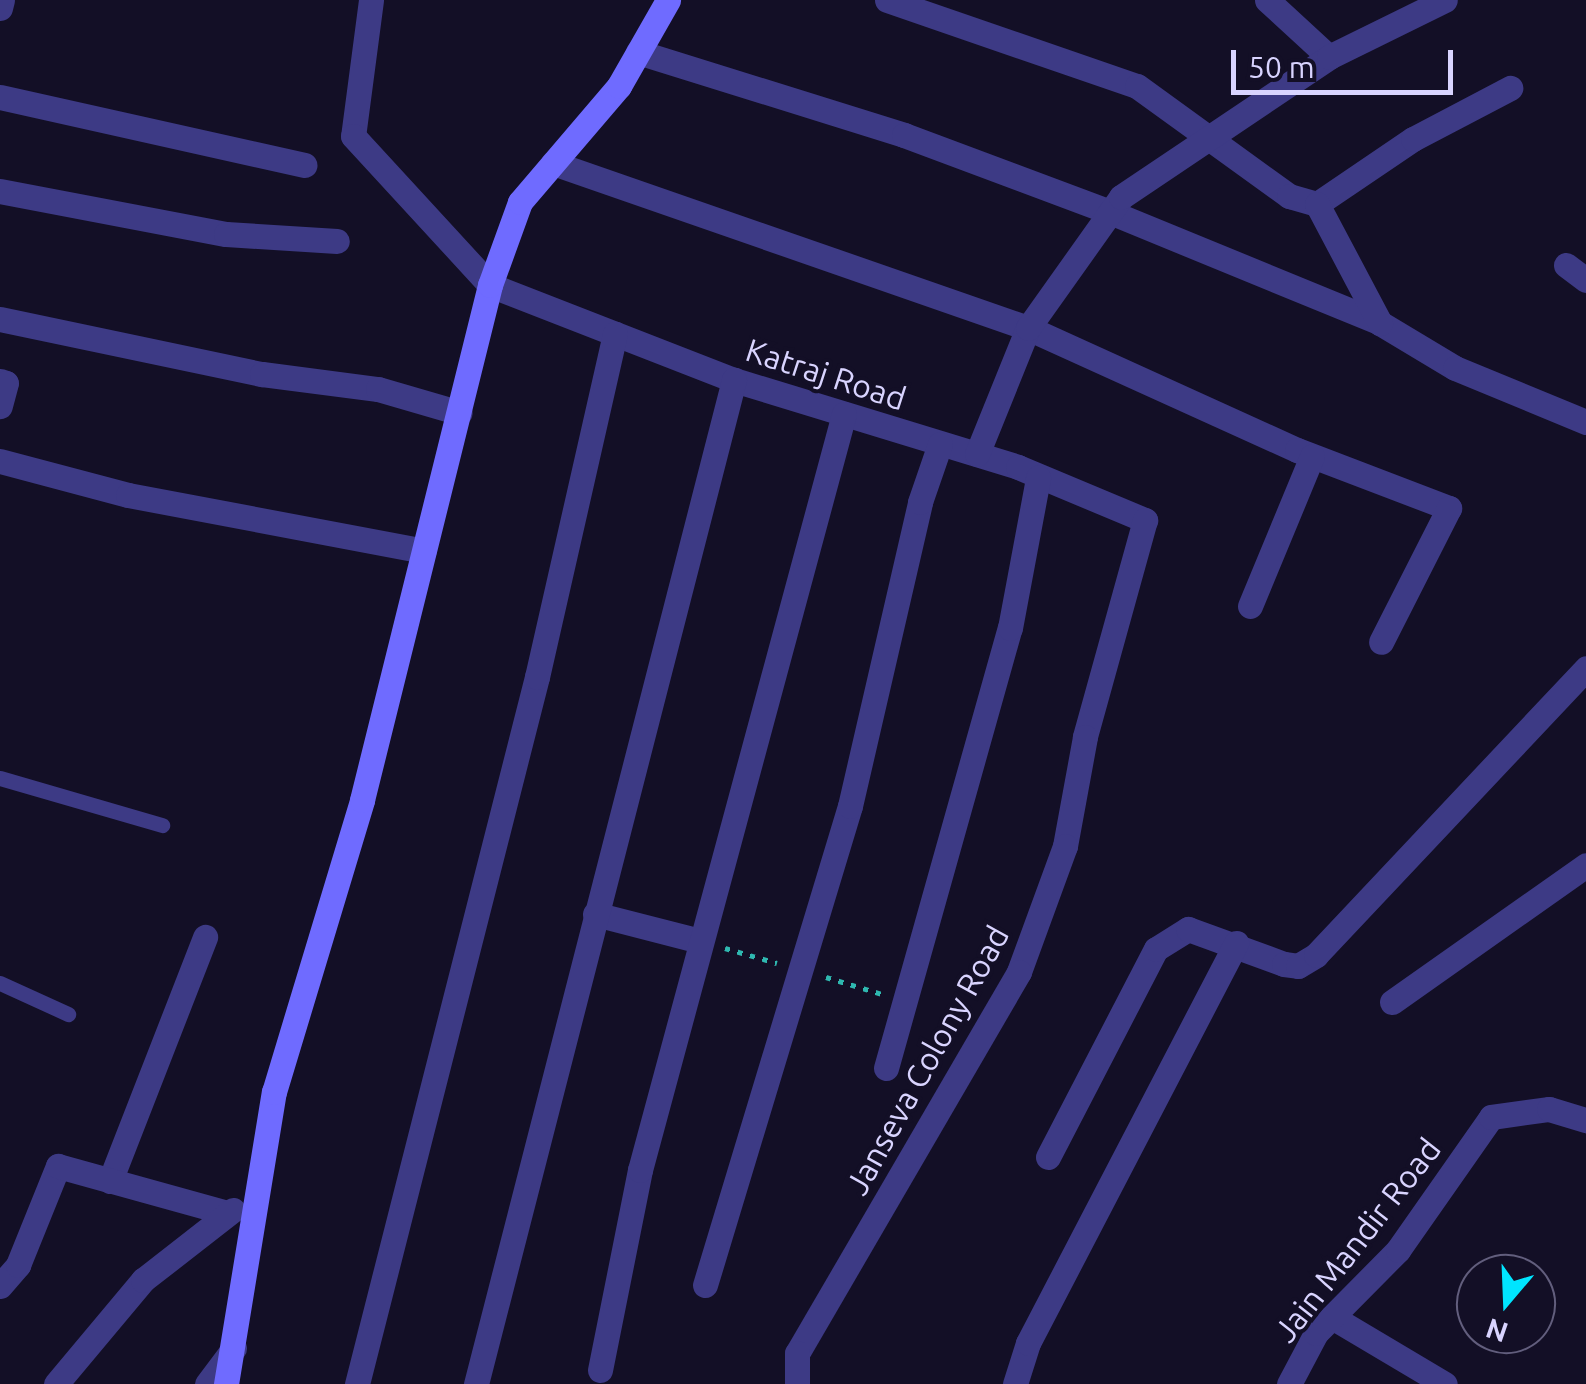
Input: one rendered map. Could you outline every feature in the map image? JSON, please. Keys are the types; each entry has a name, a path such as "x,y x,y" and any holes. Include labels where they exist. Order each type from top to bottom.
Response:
{"street":[{"path":"0,8 2,0"},
{"path":"371,0 352,136 490,285"},
{"path":"226,1384 274,1092 362,800 490,285 520,202 619,86 668,0"},
{"path":"887,0 1138,86 1289,196 1317,204 1380,323"},
{"path":"1267,0 1329,58"},
{"path":"976,454 1028,328 1110,212 1208,138 1329,58 1445,0"},
{"path":"638,52 904,135 1110,212 1380,323 1455,368 1586,422"},
{"path":"1317,204 1414,139 1510,88"},
{"path":"0,96 304,166"},
{"path":"554,163 1028,328 1312,456 1449,508 1381,642"},
{"path":"0,192 226,234 337,242"},
{"name":"Katraj Road","path":"490,285 734,380 976,454 1145,520"},
{"path":"0,319 262,374 378,389 460,413"},
{"path":"357,1384 537,678 615,334"},
{"path":"476,1384 734,380"},
{"path":"0,381 6,383 0,406"},
{"path":"600,1370 614,1278 700,941 844,414"},
{"path":"706,1285 850,806 920,502 940,444"},
{"path":"1250,606 1312,456"},
{"path":"0,461 128,495 424,551"},
{"path":"886,1068 1010,628 1038,478"},
{"name":"Janseva Colony Road","path":"797,1384 797,1352 1019,972 1065,846 1085,737 1145,520"},
{"path":"1048,1157 1156,949 1188,929 1236,942 1284,964 1298,966 1316,955 1586,668"},
{"path":"1392,1002 1586,865"},
{"path":"595,914 700,941"},
{"path":"110,1181 205,936"},
{"path":"1015,1384 1028,1343 1236,942"},
{"name":"Jain Mandir Road","path":"1289,1384 1332,1317 1398,1250 1492,1117 1549,1109 1586,1120"},
{"path":"0,1286 18,1266 58,1166 227,1214"},
{"path":"56,1384 143,1280 258,1194"},
{"path":"1332,1317 1445,1384"},
{"path":"206,1384 234,1348"}],"lane":[{"path":"0,778 162,825"},
{"path":"0,983 68,1014"}]}
